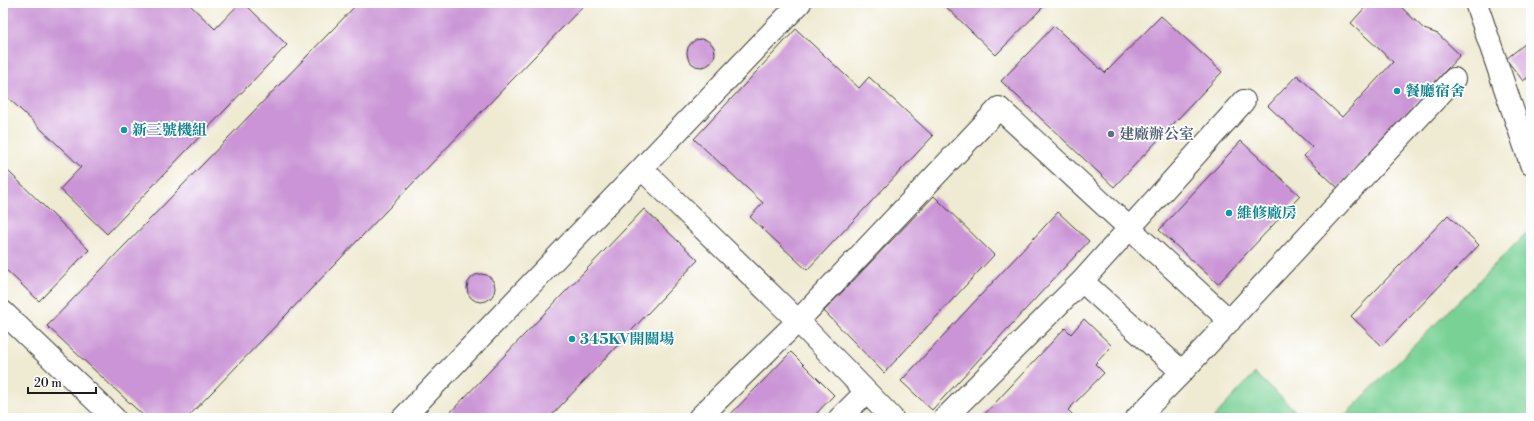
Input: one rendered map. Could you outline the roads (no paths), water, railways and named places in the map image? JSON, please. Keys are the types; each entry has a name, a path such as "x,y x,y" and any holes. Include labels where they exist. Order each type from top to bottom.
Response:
{"lane":[{"path":"403,418 800,3"},
{"path":"1476,3 1531,164"},
{"path":"1137,418 1230,321 1454,79"},
{"path":"945,418 1082,280 1244,101"},
{"path":"699,418 798,321 999,108 1230,321"},
{"path":"642,168 798,321 892,418"},
{"path":"1082,280 1182,372"},
{"path":"3,312 114,418"},
{"path":"840,418 866,392"}],"place":[{"name":"餐廳宿舍","path":"1397,91"},
{"name":"新三號機組","path":"124,130"},
{"name":"建廠辦公室","path":"1111,134"},
{"name":"維修廠房","path":"1229,213"},
{"name":"345KV開關場","path":"572,339"}]}
